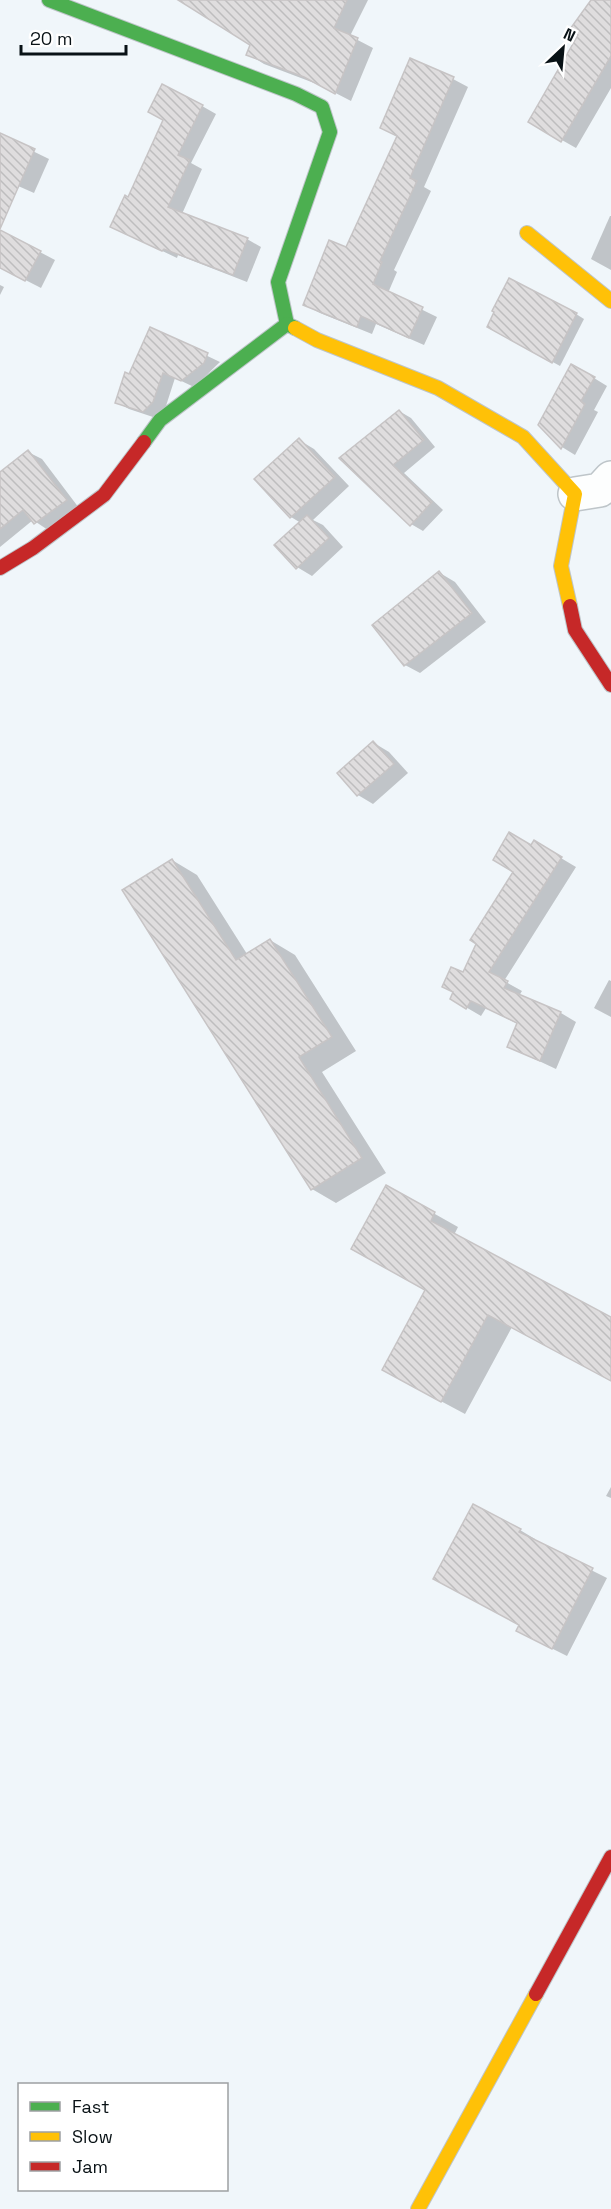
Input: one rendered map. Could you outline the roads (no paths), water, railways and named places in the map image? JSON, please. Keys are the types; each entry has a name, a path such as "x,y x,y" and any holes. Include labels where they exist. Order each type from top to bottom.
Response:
{"street":[{"path":"49,0 296,94 322,107 330,132 278,282 287,324 317,340 438,388 523,437 575,494"},
{"path":"526,233 611,301"},
{"path":"0,568 33,548 104,495 160,420 287,324"},
{"path":"575,494 600,490 611,478"},
{"path":"575,494 561,566 575,630 611,686"},
{"path":"418,2209 611,1857"}]}
